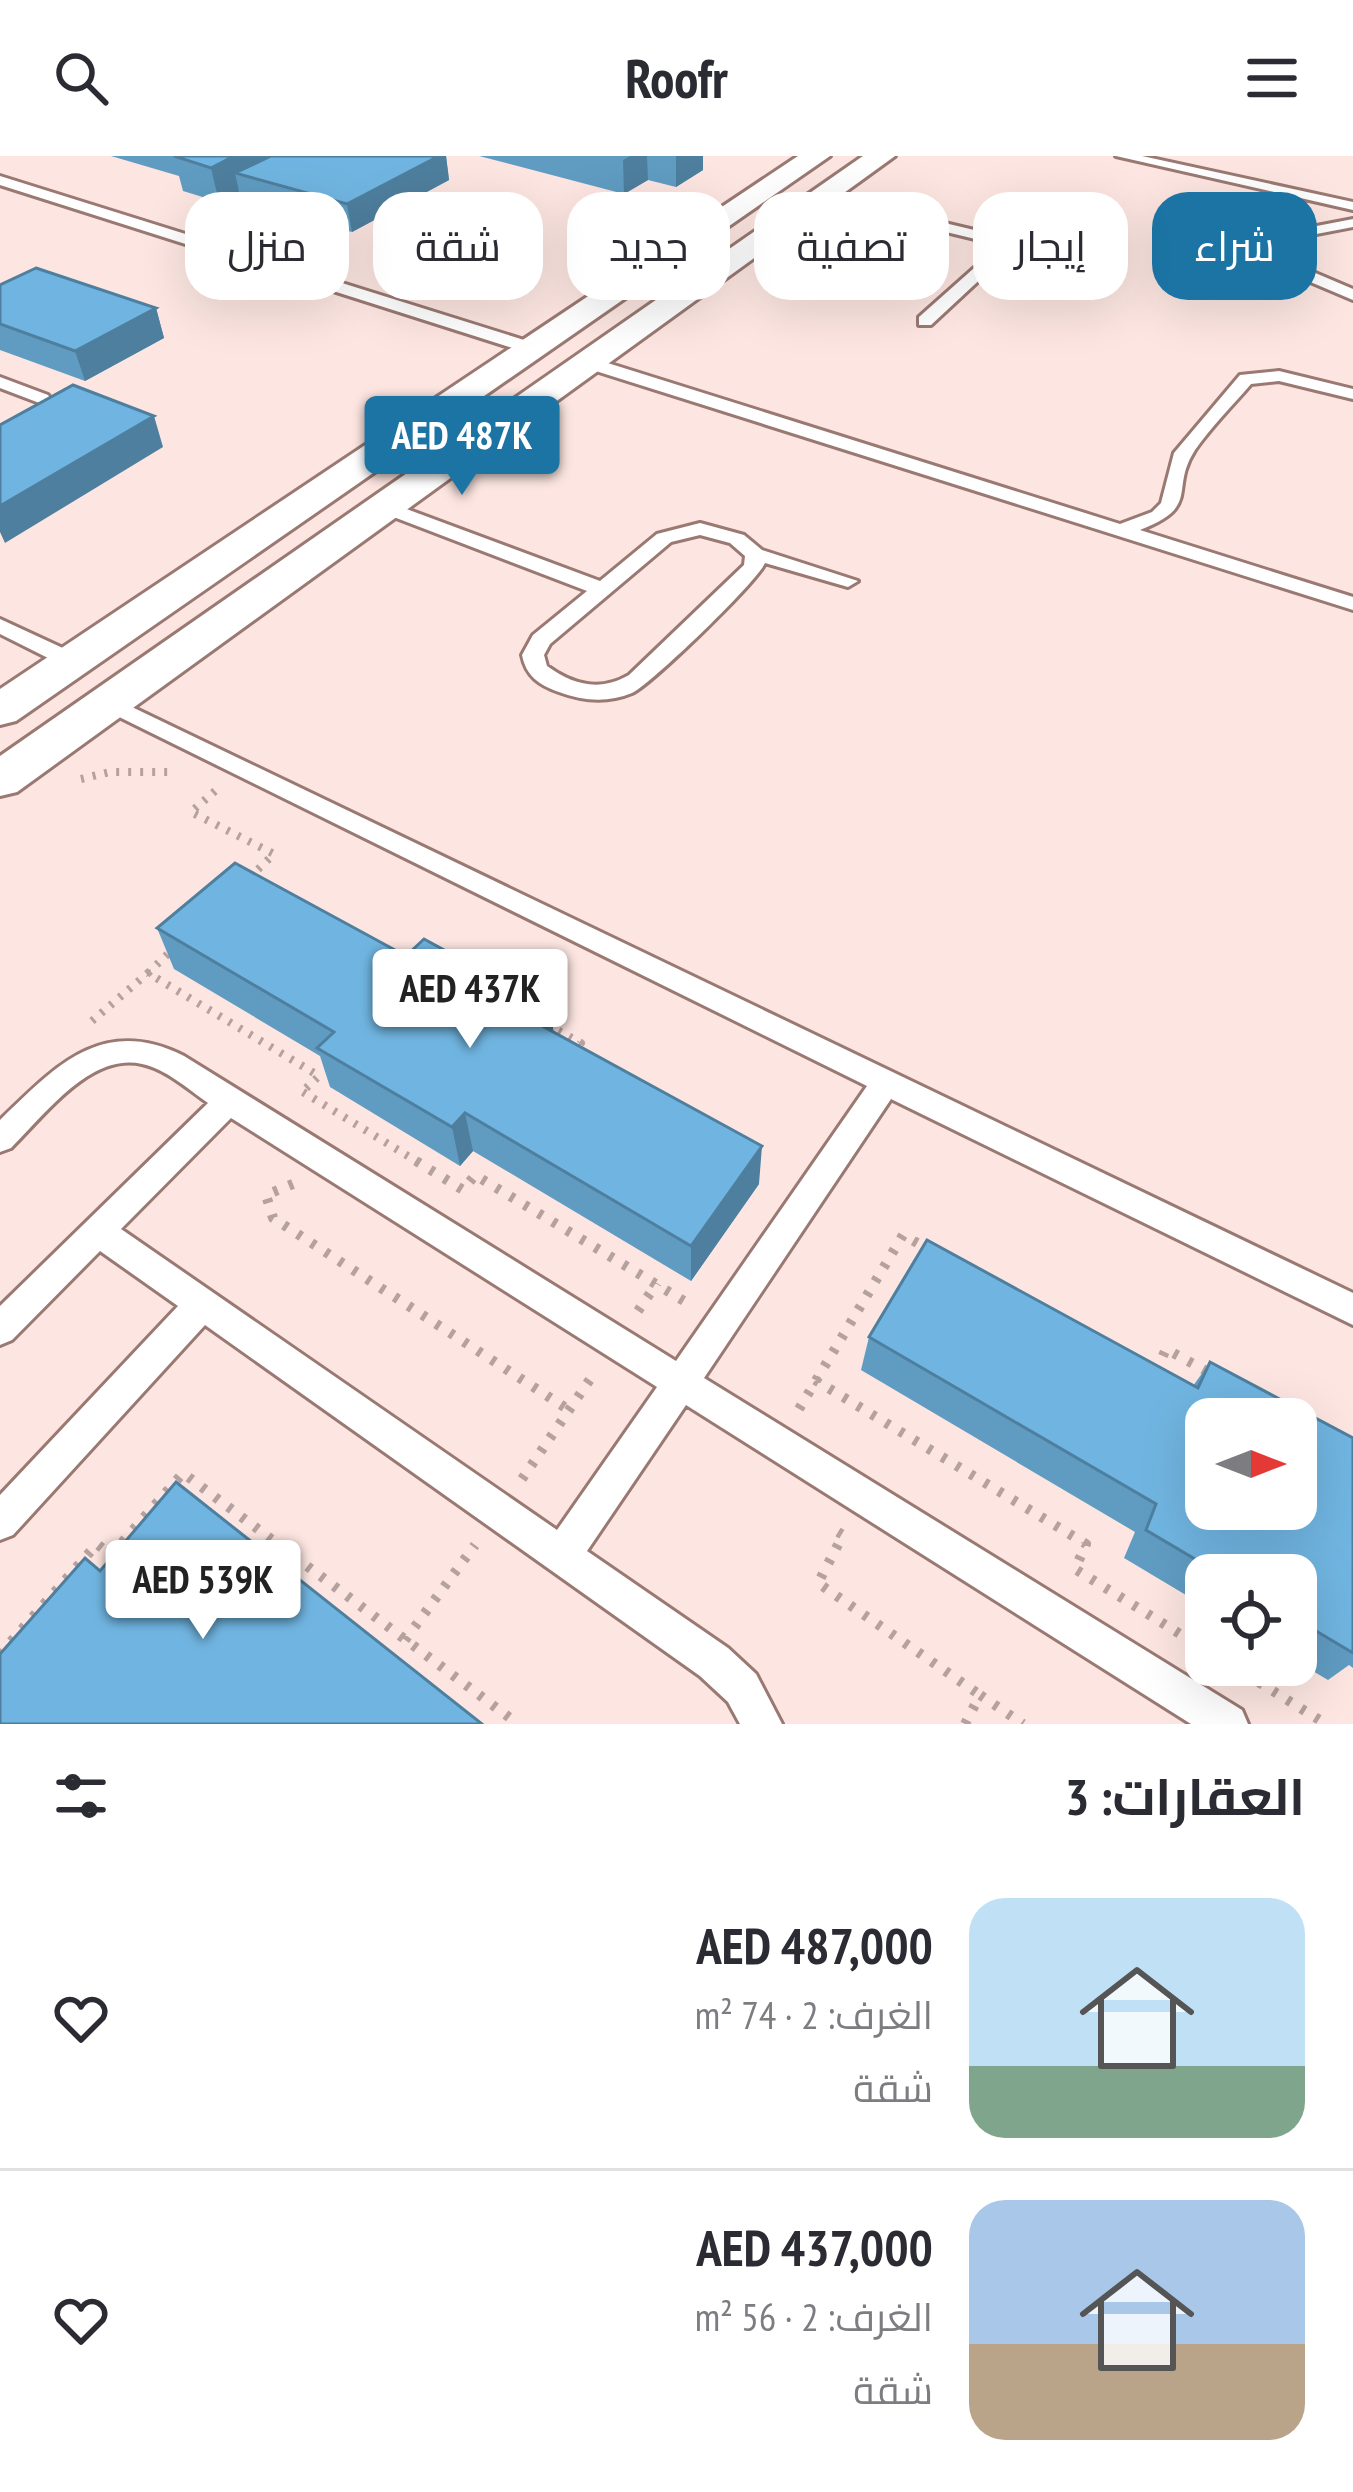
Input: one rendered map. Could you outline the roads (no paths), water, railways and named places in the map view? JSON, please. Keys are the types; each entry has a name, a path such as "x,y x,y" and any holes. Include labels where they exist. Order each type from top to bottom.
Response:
{"street":[{"path":"0,710 816,156"},
{"path":"752,250 734,249 727,242 810,178 826,156"},
{"path":"831,192 881,156"},
{"path":"0,780 752,250"}],"lane":[{"path":"1123,156 1353,206"},
{"path":"0,180 531,348"},
{"path":"1353,223 1301,233 1288,253 1306,275 1353,295"},
{"path":"949,228 1008,246 949,299"},
{"path":"925,321 948,300"},
{"path":"589,364 1353,604"},
{"path":"1121,531 1159,516 1170,505 1183,453 1246,379 1280,376 1353,394"},
{"path":"0,382 42,399"},
{"path":"386,507 602,589"},
{"path":"755,554 754,567 637,680 619,691 593,694 543,676 532,655 542,640 602,589 664,538 678,532 711,531 745,543 755,554 848,581"},
{"path":"0,626 72,661"},
{"path":"109,703 1353,1310"},
{"path":"0,1138 80,1068 117,1051 152,1055 1228,1724"},
{"path":"562,1556 886,1082"},
{"path":"0,1329 229,1100"},
{"path":"98,1231 714,1662 742,1688 762,1724"},
{"path":"0,1522 202,1304"}]}
